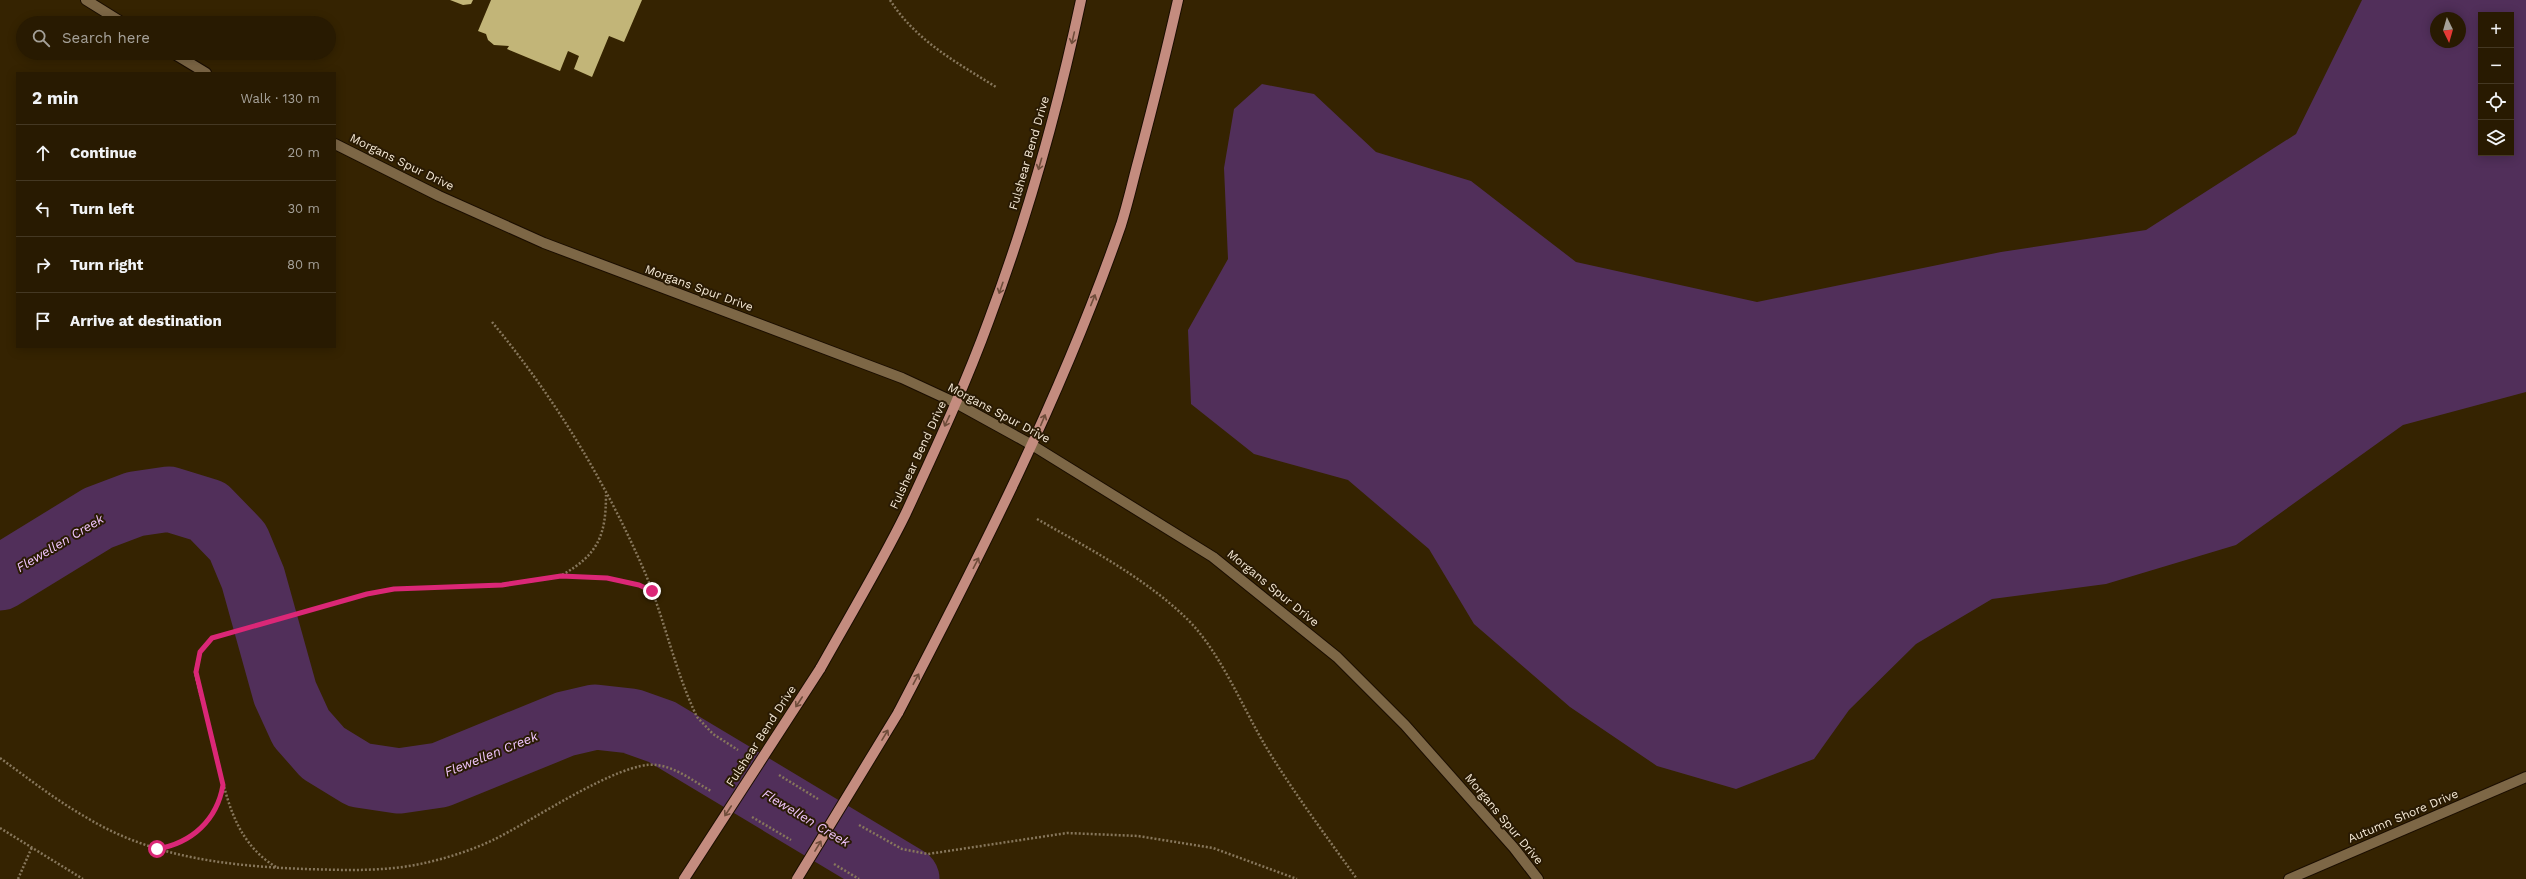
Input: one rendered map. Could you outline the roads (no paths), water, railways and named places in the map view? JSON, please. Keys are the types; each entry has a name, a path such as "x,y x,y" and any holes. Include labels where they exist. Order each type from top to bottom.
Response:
{"main road":[{"name":"Fulshear Bend Drive","path":"684,879 820,669 905,515 956,403 989,321 1018,237 1047,142 1081,0"},
{"path":"797,879 898,713 977,561 1032,445 1076,343 1122,222 1166,58 1178,0"}],"street":[{"path":"86,0 112,16"},
{"path":"185,60 204,72"},
{"name":"Morgans Spur Drive","path":"336,144 439,196 544,242 902,378 956,403 1032,445 1213,557 1337,657 1410,731 1514,848 1538,879"},
{"name":"Autumn Shore Drive","path":"2290,879 2526,777"}],"waterway":[{"name":"Flewellen Creek","path":"0,578 98,518 135,504 169,499 208,511 238,542 253,578 285,693 301,728 323,753 359,775 399,781 440,775 565,724 595,717 631,721 662,732 907,879"}]}
